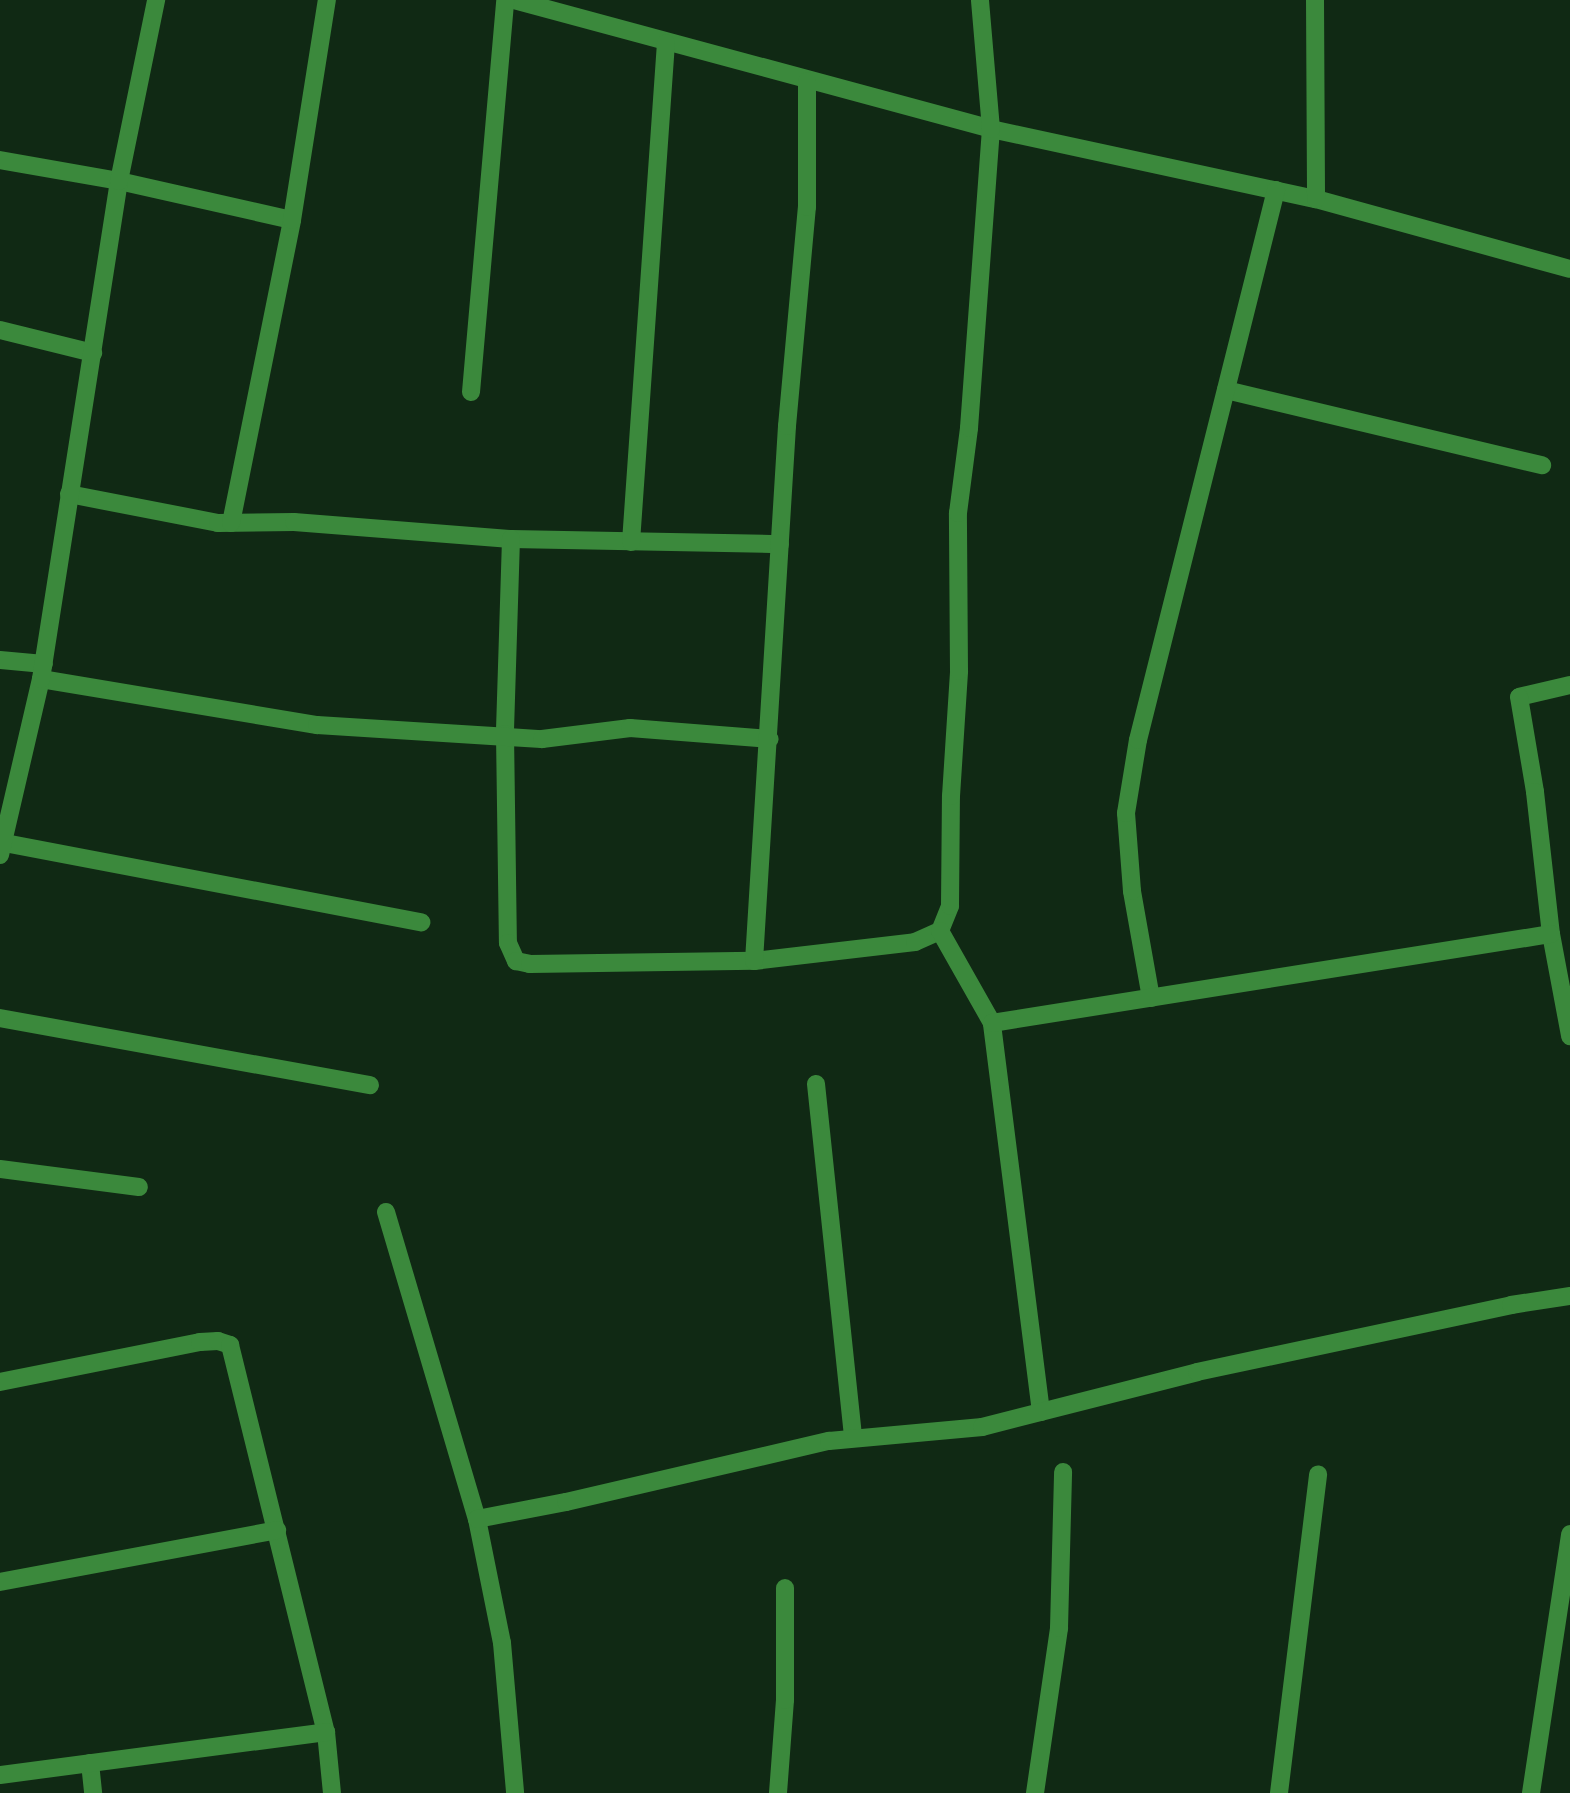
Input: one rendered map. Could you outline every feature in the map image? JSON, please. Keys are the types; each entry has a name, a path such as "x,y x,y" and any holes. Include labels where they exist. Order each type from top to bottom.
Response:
{"street":[{"path":"156,0 119,181 43,672 1,847 421,922"},
{"path":"231,523 292,220 327,0"},
{"path":"471,393 506,0"},
{"path":"514,0 557,6 666,43 991,129 1316,199 1570,269"},
{"path":"511,539 505,734 508,943 516,961 530,964 754,961 915,942 940,931 950,906 951,796 959,671 958,513 970,428 991,129 980,0"},
{"path":"1315,0 1316,199"},
{"path":"631,542 666,43"},
{"path":"754,961 761,817 770,739 787,426 807,206 807,81"},
{"path":"0,160 119,181 292,220"},
{"path":"1151,998 1132,891 1126,813 1138,740 1276,190"},
{"path":"0,330 93,353"},
{"path":"1226,390 1542,465"},
{"path":"69,494 218,523 295,522 386,527 511,539 780,544"},
{"path":"0,660 43,672 317,725 505,734 542,739 630,728 770,739"},
{"path":"1570,685 1519,697 1535,792 1551,934 1570,1036"},
{"path":"940,931 992,1023 1041,1412"},
{"path":"992,1023 1551,934"},
{"path":"0,1018 370,1085"},
{"path":"816,1084 853,1438"},
{"path":"0,1169 139,1187"},
{"path":"386,1213 477,1519 502,1643 515,1793"},
{"path":"477,1519 566,1502 829,1441 982,1427 1197,1372 1570,1296"},
{"path":"0,1382 200,1342 218,1341 230,1346 326,1732 332,1793"},
{"path":"1035,1793 1059,1628 1063,1472"},
{"path":"1279,1793 1318,1474"},
{"path":"0,1582 277,1530"},
{"path":"1531,1793 1570,1534"},
{"path":"778,1793 785,1700 785,1588"},
{"path":"0,1775 326,1732"},
{"path":"90,1763 93,1793"}]}
